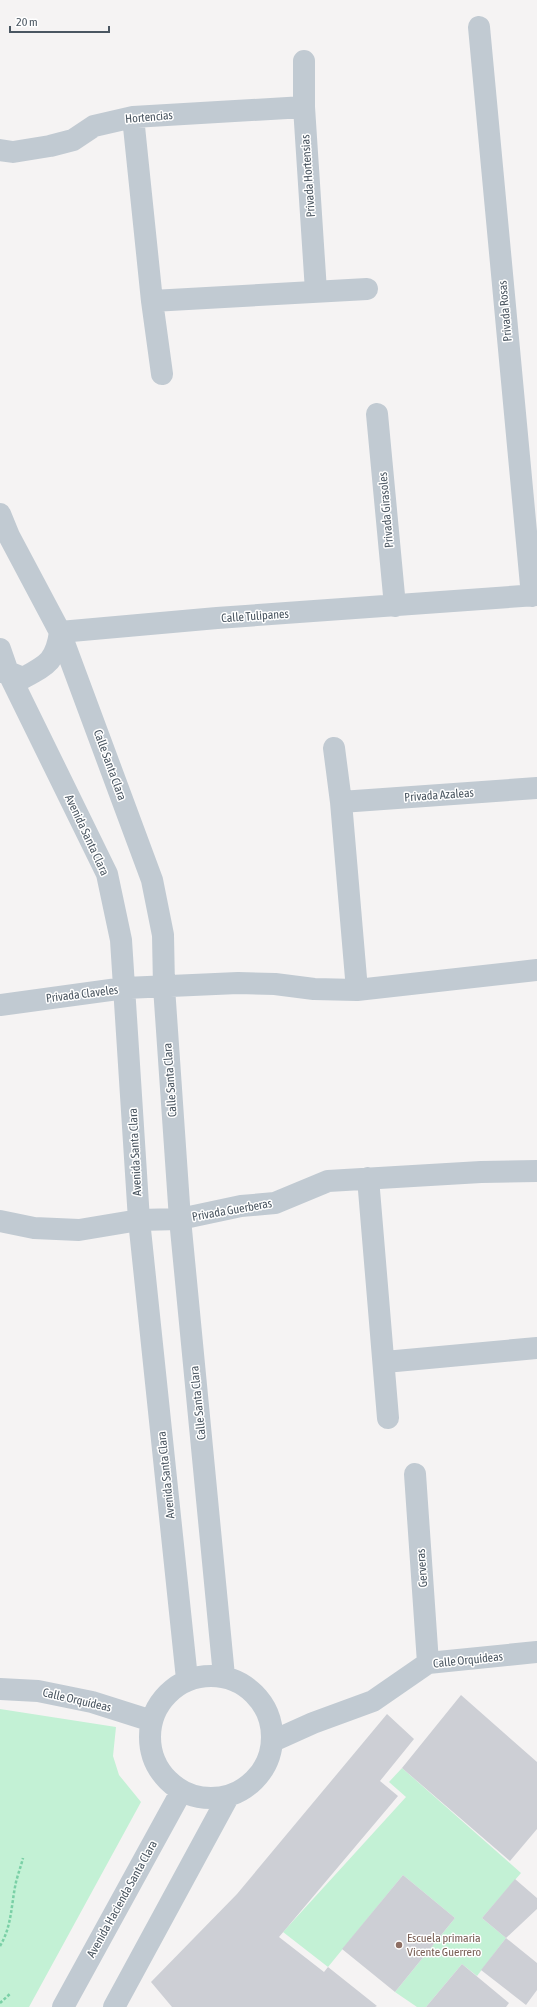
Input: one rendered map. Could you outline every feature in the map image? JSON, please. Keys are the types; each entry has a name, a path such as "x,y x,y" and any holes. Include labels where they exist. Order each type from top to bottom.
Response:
{"street":[{"name":"Privada Rosas","path":"479,27 534,596"},
{"name":"Privada Hortensias","path":"304,61 304,107 316,291"},
{"name":"Hortencias","path":"0,150 13,152 50,146 73,140 94,126 133,117 304,107"},
{"path":"133,117 152,301 162,374"},
{"path":"152,301 367,289"},
{"name":"Privada Girasoles","path":"377,414 396,606"},
{"name":"Calle Santa Clara","path":"0,514 9,536 60,632 152,880 163,936 164,987 180,1218 224,1676"},
{"name":"Calle Tulipanes","path":"60,632 217,618 534,596"},
{"path":"4,672 23,678 43,666 53,658 58,648 60,632"},
{"name":"Avenida Santa Clara","path":"0,649 4,672 107,874 121,940 139,1220 187,1679"},
{"path":"334,748 342,802 357,990"},
{"name":"Privada Azaleas","path":"342,802 537,788"},
{"path":"164,987 238,983 275,984 314,989 357,990 537,970"},
{"name":"Privada Claveles","path":"0,1005 125,988 164,987"},
{"name":"Privada Guerberas","path":"0,1221 34,1228 79,1230 139,1220 180,1218 241,1206 275,1203 328,1180 537,1171"},
{"path":"368,1178 385,1362 388,1418"},
{"path":"385,1362 537,1348"},
{"name":"Gerveras","path":"415,1474 428,1663"},
{"name":"Calle Orquídeas","path":"273,1741 313,1723 373,1701 428,1663 537,1652"},
{"path":"224,1676 248,1687 262,1701 271,1720 273,1741 268,1761 257,1778 241,1791 228,1797 213,1799 181,1792 166,1778 155,1761 150,1742 152,1722 160,1703 173,1688 187,1679 224,1676"},
{"name":"Calle Orquídeas","path":"0,1689 38,1691 92,1702 152,1722"},
{"name":"Avenida Hacienda Santa Clara","path":"63,2007 181,1792"},
{"path":"114,2007 228,1797"}],"path":[{"path":"0,1946 7,1935 14,1902 16,1883 23,1858"},
{"path":"0,2003 11,1993"}],"green space":[{"path":"0,1709 116,1727 113,1756 119,1775 141,1802 29,2007 0,2007"},
{"path":"402,1768 521,1873 482,1918 506,1938 477,1976 462,1964 426,2007 417,2007 395,1992 455,1918 403,1875 328,1967 283,1932 406,1797 389,1782"}],"building":[{"path":"461,1695 537,1762 537,1829 510,1861 402,1768"},
{"path":"387,1714 414,1739 380,1781 398,1796 279,1937 324,1972 328,1967 377,2006 172,2007 151,1982 237,1894"},
{"path":"403,1875 455,1918 395,1992 342,1949"},
{"path":"515,1879 537,1898 537,1909 506,1938 482,1918"},
{"path":"506,1938 537,1963 537,1990 526,2005 481,1970"},
{"path":"462,1964 509,2003 506,2007 426,2007"}],"place":[{"name":"Escuela primaria Vicente Guerrero","path":"399,1945"}]}
